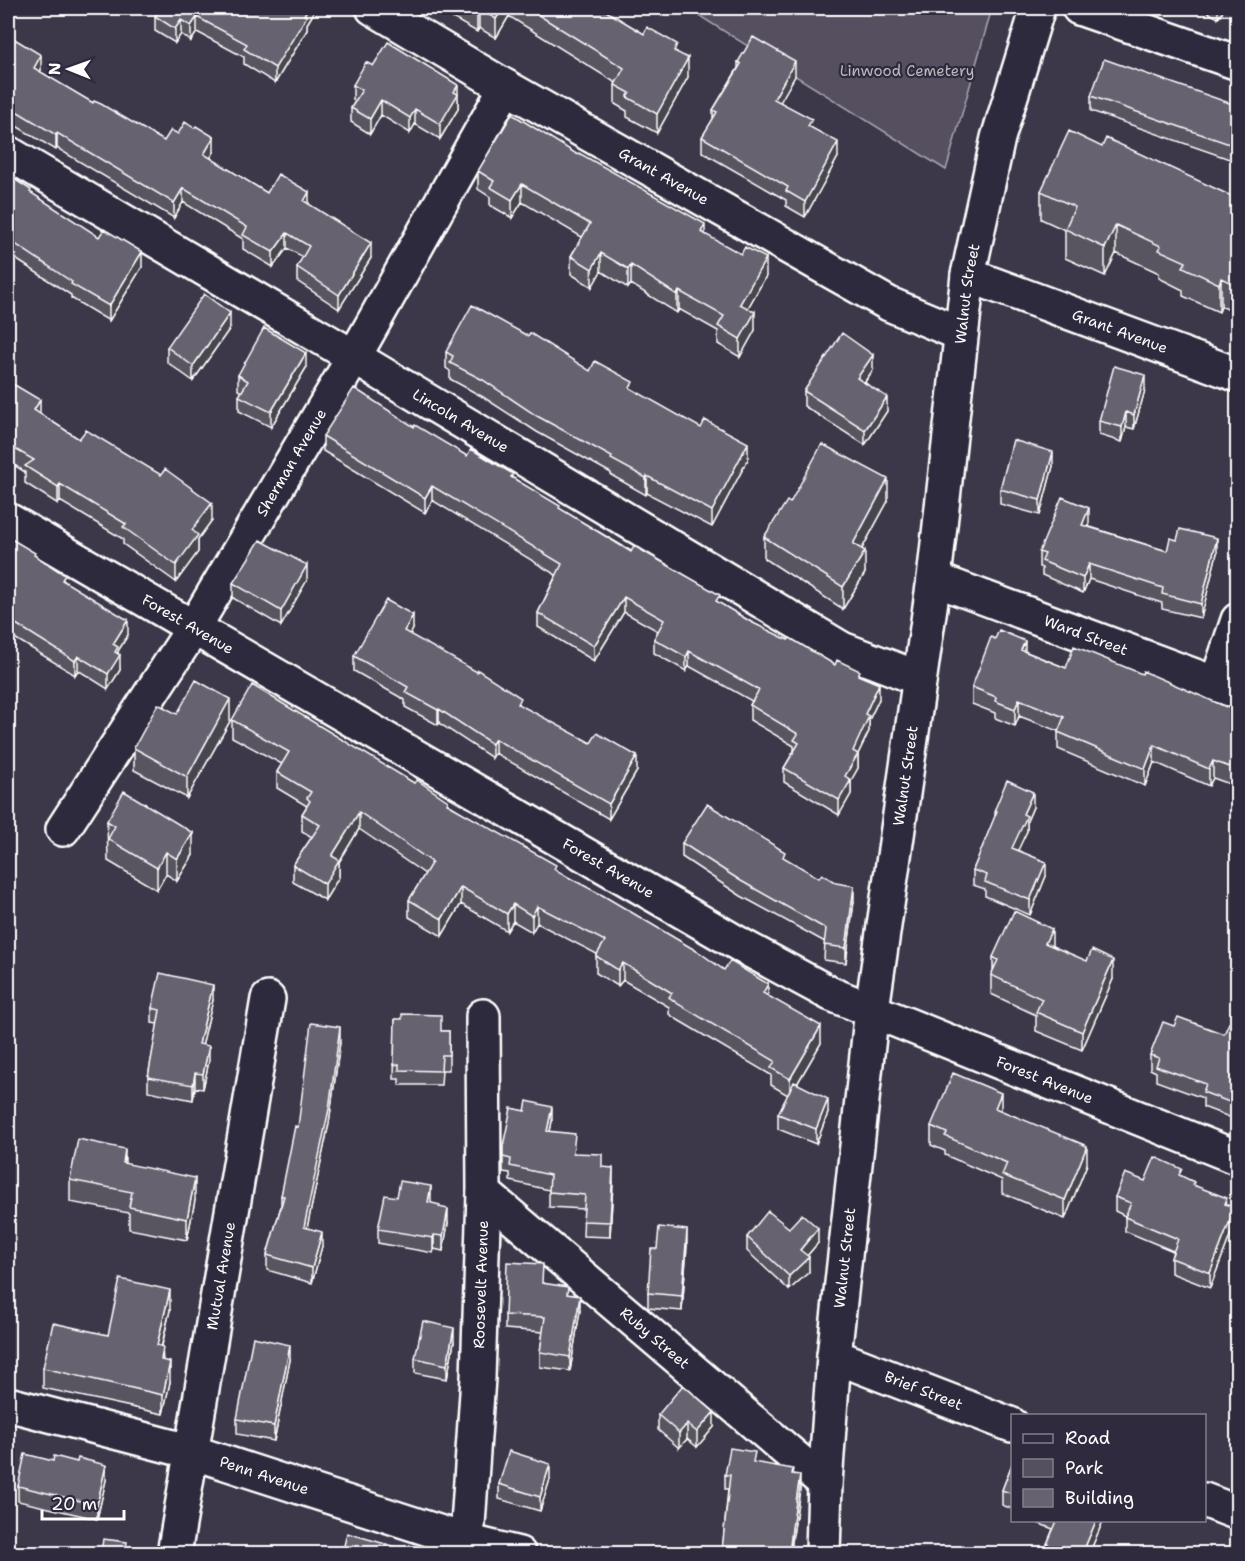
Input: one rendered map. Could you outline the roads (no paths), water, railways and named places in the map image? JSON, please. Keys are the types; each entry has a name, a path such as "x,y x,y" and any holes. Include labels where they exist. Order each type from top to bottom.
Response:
{"street":[{"name":"Grant Avenue","path":"374,8 506,87 889,304 961,334"},
{"name":"Walnut Street","path":"823,1554 825,1483 834,1356 872,1009 934,579 968,274 998,138 1038,8"},
{"path":"1079,8 1238,63"},
{"name":"Sherman Avenue","path":"63,830 194,627 354,357 506,87"},
{"name":"Lincoln Avenue","path":"8,153 842,649 918,678"},
{"name":"Grant Avenue","path":"968,274 1238,375"},
{"name":"Forest Avenue","path":"8,520 744,947 831,994 1238,1158"},
{"name":"Ward Street","path":"934,579 1227,688"},
{"path":"1227,688 1238,620"},
{"name":"Mutual Avenue","path":"174,1554 268,999"},
{"name":"Roosevelt Avenue","path":"466,1547 478,1378 484,1193 483,1016"},
{"name":"Ruby Street","path":"484,1193 825,1483"},
{"name":"Brief Street","path":"834,1356 1011,1425"},
{"name":"Penn Avenue","path":"8,1404 192,1452 466,1547 519,1554"},
{"path":"1206,1501 1238,1513"}],"park label":[{"name":"Linwood Cemetery","path":"907,71"}]}
